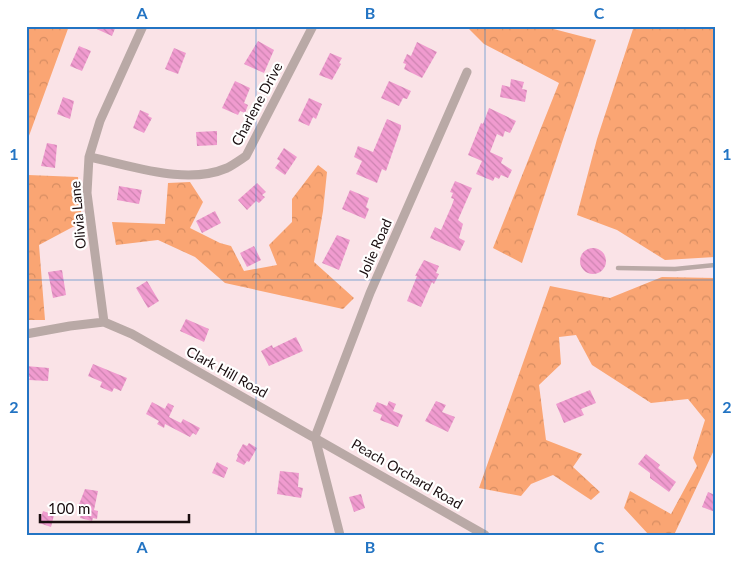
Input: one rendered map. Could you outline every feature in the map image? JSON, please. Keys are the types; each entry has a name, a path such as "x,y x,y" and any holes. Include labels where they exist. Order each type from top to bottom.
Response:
{"street":[{"name":"Olivia Lane","path":"104,322 87,193 89,157 100,121 143,26"},
{"name":"Charlene Drive","path":"89,157 172,174 202,174 227,168 246,156 313,26"},
{"name":"Jolie Road","path":"315,437 370,292 467,72"},
{"name":"Clark Hill Road","path":"26,334 104,322 132,334 315,437"},
{"path":"315,437 340,535"},
{"name":"Peach Orchard Road","path":"315,437 485,535"}],"lane":[{"path":"618,268 675,269 715,265"}],"green space":[{"path":"26,26 69,26 26,144"},
{"path":"466,26 542,26 596,40 522,263 493,248 559,83 484,44"},
{"path":"634,26 715,26 715,257 665,260 617,230 577,215 597,139"},
{"path":"26,144 28,175 78,177 82,222 39,245 45,320 26,320"},
{"path":"318,165 327,172 323,211 314,262 354,298 343,309 225,283 195,257 158,240 116,245 112,222 165,224 168,183 190,182 203,202 190,228 220,243 231,246 244,271 277,265 269,245 292,222 292,199"},
{"path":"662,277 715,278 715,448 674,535 649,535 624,508 630,491 671,514 697,466 693,458 705,420 688,399 651,403 592,365 576,335 559,337 561,364 539,385 546,440 582,454 573,467 600,492 591,500 553,475 531,484 521,496 479,488 550,286 610,298"}],"building":[{"path":"90,26 116,26 112,36"},
{"path":"258,41 274,50 264,73 244,64"},
{"path":"417,42 437,52 422,78 404,69 406,64 403,63 407,54 411,56"},
{"path":"79,46 91,51 82,71 70,66"},
{"path":"174,48 186,53 178,74 165,69"},
{"path":"330,53 342,58 339,63 341,64 332,80 319,75"},
{"path":"511,79 524,82 522,89 527,90 525,102 500,97 502,85 510,87"},
{"path":"235,81 250,88 244,103 248,105 245,113 240,111 238,115 222,108"},
{"path":"389,81 411,91 407,99 403,98 399,106 381,98"},
{"path":"63,97 74,101 70,119 57,114"},
{"path":"309,98 322,104 316,119 313,117 309,126 298,121"},
{"path":"489,108 516,121 510,133 505,131 503,137 497,134 490,152 503,158 501,163 512,170 508,178 501,175 499,179 495,177 493,181 476,174 482,161 468,155"},
{"path":"140,110 149,114 148,116 152,118 144,133 133,128"},
{"path":"387,119 401,125 401,128 386,171 382,169 377,183 356,174 362,161 354,157 358,146 373,152"},
{"path":"217,131 217,145 197,146 196,132"},
{"path":"47,143 57,145 55,168 41,166"},
{"path":"284,148 297,157 285,175 275,168 280,161 277,159"},
{"path":"455,181 472,188 458,220 463,224 459,238 465,241 460,251 430,238 435,227 441,230 452,205 454,199 451,198 453,193 450,192"},
{"path":"257,183 266,192 262,195 265,197 259,203 256,201 247,210 238,200"},
{"path":"119,186 142,190 139,204 117,200"},
{"path":"350,190 369,198 366,207 369,209 365,219 342,209"},
{"path":"215,211 221,223 202,233 196,221"},
{"path":"337,235 350,240 339,270 322,263"},
{"path":"254,246 261,260 247,267 240,253"},
{"path":"593,248 602,252 606,261 602,270 593,274 584,270 580,261 584,252"},
{"path":"424,260 439,266 436,273 439,274 434,284 432,282 421,307 407,301 417,276 415,276"},
{"path":"62,270 66,295 53,298 48,272"},
{"path":"147,281 159,301 148,308 136,288"},
{"path":"186,319 209,329 204,342 180,331"},
{"path":"296,337 303,351 269,366 261,351 272,345 273,348"},
{"path":"93,364 127,378 121,391 114,388 112,392 100,387 102,382 88,376"},
{"path":"26,366 49,368 48,381 29,380 30,377 26,377"},
{"path":"590,390 596,403 581,409 584,415 564,423 556,404"},
{"path":"389,401 396,404 393,411 403,415 398,427 380,420 382,415 373,411 377,402 387,406"},
{"path":"436,401 446,405 442,412 455,417 448,432 425,421"},
{"path":"152,402 165,409 168,403 174,406 169,417 181,423 183,419 200,428 196,435 193,433 190,437 165,424 164,428 157,424 159,421 146,414"},
{"path":"249,443 257,448 249,462 247,461 244,465 236,461 237,455 243,444 247,446"},
{"path":"646,454 660,465 658,468 676,482 669,492 650,478 650,473 638,464"},
{"path":"217,462 228,468 224,478 212,473"},
{"path":"280,471 299,473 298,487 303,488 301,498 277,494"},
{"path":"85,489 98,491 94,510 98,511 97,519 93,518 92,521 80,518 82,508 78,507"},
{"path":"708,492 715,495 715,512 702,507"},
{"path":"361,494 365,508 354,512 349,497"},
{"path":"43,511 54,515 51,527 39,523"}]}
